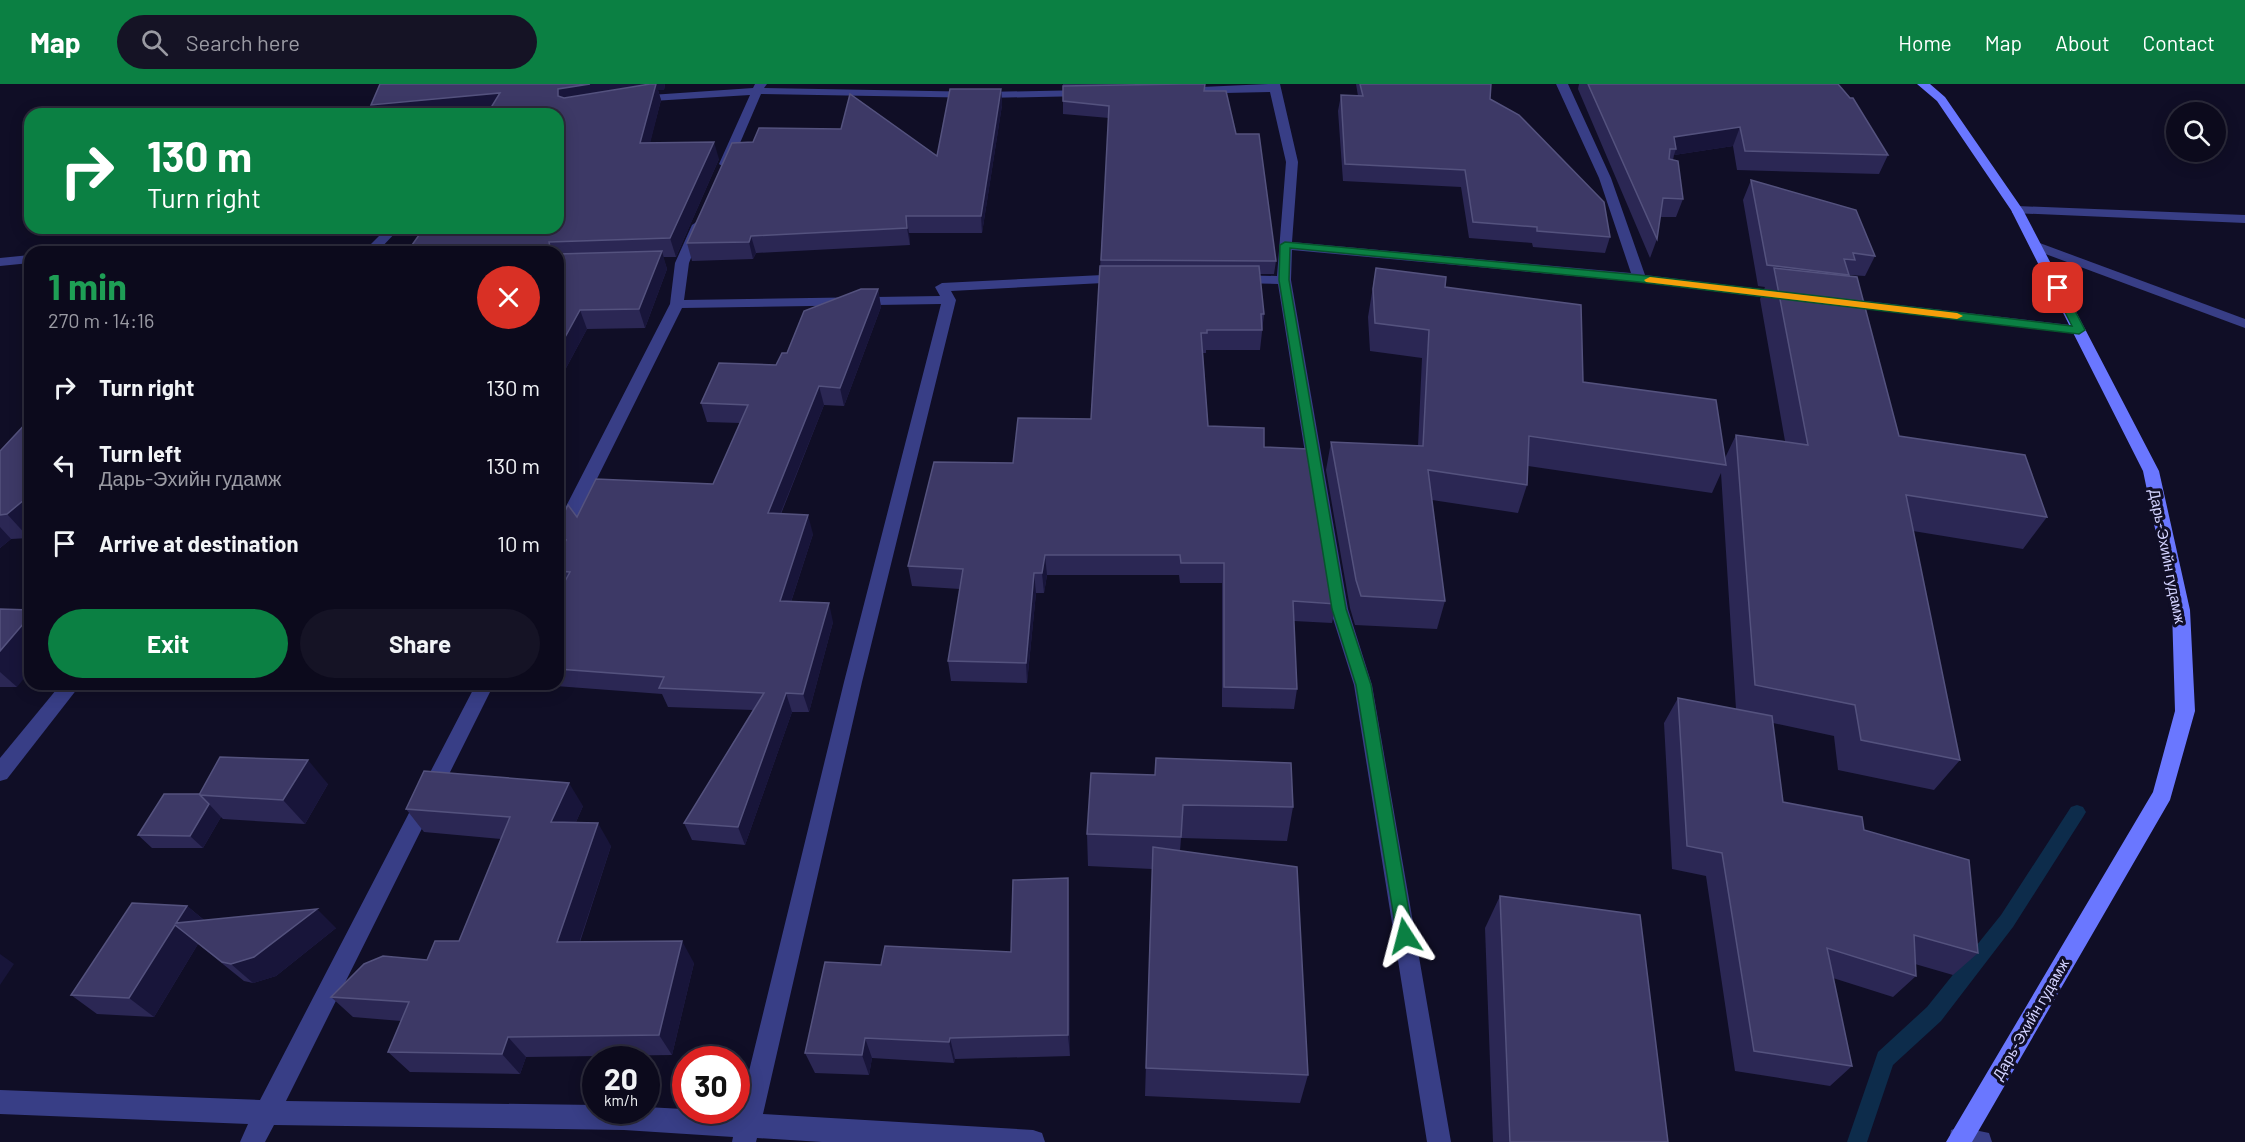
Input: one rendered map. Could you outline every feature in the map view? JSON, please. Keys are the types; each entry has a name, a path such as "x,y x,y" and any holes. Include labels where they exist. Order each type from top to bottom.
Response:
{"main road":[{"name":"Дарь-Эхийн гудамж","path":"1923,84 1941,99 2017,210 2151,471 2181,610 2185,711 2163,794 1966,1141"}],"street":[{"path":"1562,84 1605,178 1639,279"},
{"path":"1170,91 1274,86 1292,162 1284,280 1339,609 1363,685 1439,1142"},
{"path":"719,177 759,88"},
{"path":"618,101 759,88 1101,93"},
{"path":"564,527 677,304 676,263 705,209"},
{"path":"2017,210 2245,219"},
{"path":"376,246 388,234"},
{"path":"1285,245 1639,279 1806,298"},
{"path":"2037,246 2245,324"},
{"path":"0,262 24,260"},
{"path":"746,1134 850,694 949,300 942,287 1142,278"},
{"path":"1213,279 1284,280"},
{"path":"677,304 949,300"},
{"path":"1829,301 2079,330"},
{"path":"0,773 67,690"},
{"path":"252,1142 482,690"},
{"path":"0,1102 267,1113 624,1118 746,1134 1033,1142"}],"building":[{"path":"380,84 590,84 558,89 558,96 564,98 656,84 640,143 714,142 670,238 549,242 550,246 411,246 420,234 564,234 564,108 491,108 500,93 371,105"},
{"path":"1205,84 1204,91 1226,91 1236,134 1259,134 1276,261 1101,260 1109,106 1063,101 1063,86"},
{"path":"1360,84 1491,84 1490,99 1519,115 1604,202 1610,237 1537,231 1537,227 1473,222 1465,170 1345,164 1341,95 1363,96"},
{"path":"1588,84 1838,84 1850,98 1853,98 1888,155 1745,151 1740,127 1674,137 1676,149 1670,149 1669,159 1678,161 1683,199 1663,198 1657,239"},
{"path":"950,89 1001,89 981,216 906,216 907,228 751,236 749,242 687,243 732,143 753,142 759,128 841,129 850,94 937,156"},
{"path":"1751,180 1856,210 1875,256 1853,253 1855,260 1844,259 1849,275 1767,265"},
{"path":"662,251 639,309 580,310 564,339 564,254"},
{"path":"1100,266 1259,266 1264,314 1261,314 1262,330 1207,330 1207,333 1201,333 1208,426 1264,428 1264,447 1308,449 1336,604 1293,601 1297,689 1224,687 1224,563 1181,563 1180,555 1045,555 1042,573 1034,573 1026,663 948,661 963,569 908,566 934,462 1013,463 1018,418 1091,419"},
{"path":"1376,268 1446,277 1445,287 1581,305 1583,382 1716,400 1726,465 1529,436 1527,485 1428,470 1445,601 1361,596 1356,580 1331,442 1423,446 1429,330 1375,323 1373,289"},
{"path":"1774,268 1857,277 1899,436 2025,455 2047,517 1906,495 1960,760 1861,740 1855,705 1755,685 1736,435 1808,445"},
{"path":"861,289 878,289 840,388 819,386 768,513 808,515 780,601 829,603 803,694 786,693 738,827 684,823 764,693 659,688 664,677 564,669 564,583 570,572 564,572 566,540 564,540 564,513 568,505 577,517 596,479 713,484 748,405 701,403 719,363 776,365 782,353 787,353 804,311"},
{"path":"24,425 24,500 7,514 0,515 0,451"},
{"path":"0,609 24,610 24,623 0,651"},
{"path":"1678,698 1772,716 1783,802 1862,817 1864,830 1969,860 1978,953 1914,935 1916,976 1827,948 1852,1066 1754,1051 1722,853 1687,846"},
{"path":"220,757 308,760 283,800 199,795"},
{"path":"1156,758 1291,763 1293,807 1183,805 1181,837 1087,834 1091,773 1155,775"},
{"path":"424,771 569,783 551,822 598,823 557,942 682,941 659,1035 508,1037 502,1054 388,1052 409,1002 331,997 364,964 383,956 427,960 435,941 459,941 510,817 406,809"},
{"path":"164,794 199,794 209,804 190,836 138,835"},
{"path":"1153,847 1297,867 1308,1075 1146,1068"},
{"path":"1068,878 1068,1035 950,1038 949,1042 865,1038 862,1055 805,1053 825,962 881,965 885,946 1011,952 1013,880"},
{"path":"1500,896 1640,915 1668,1142 1510,1142"},
{"path":"132,903 187,906 176,923 317,909 254,957 231,964 222,962 175,925 129,998 71,995"}],"waterway":[{"path":"1857,1142 1885,1059 1934,1014 2007,921 2077,812"}],"slow traffic":[{"path":"1650,280 1957,316"}],"route":[{"path":"1405,936 1363,685 1339,609 1284,280 1285,245 1639,279 2079,330 2058,288"}]}
